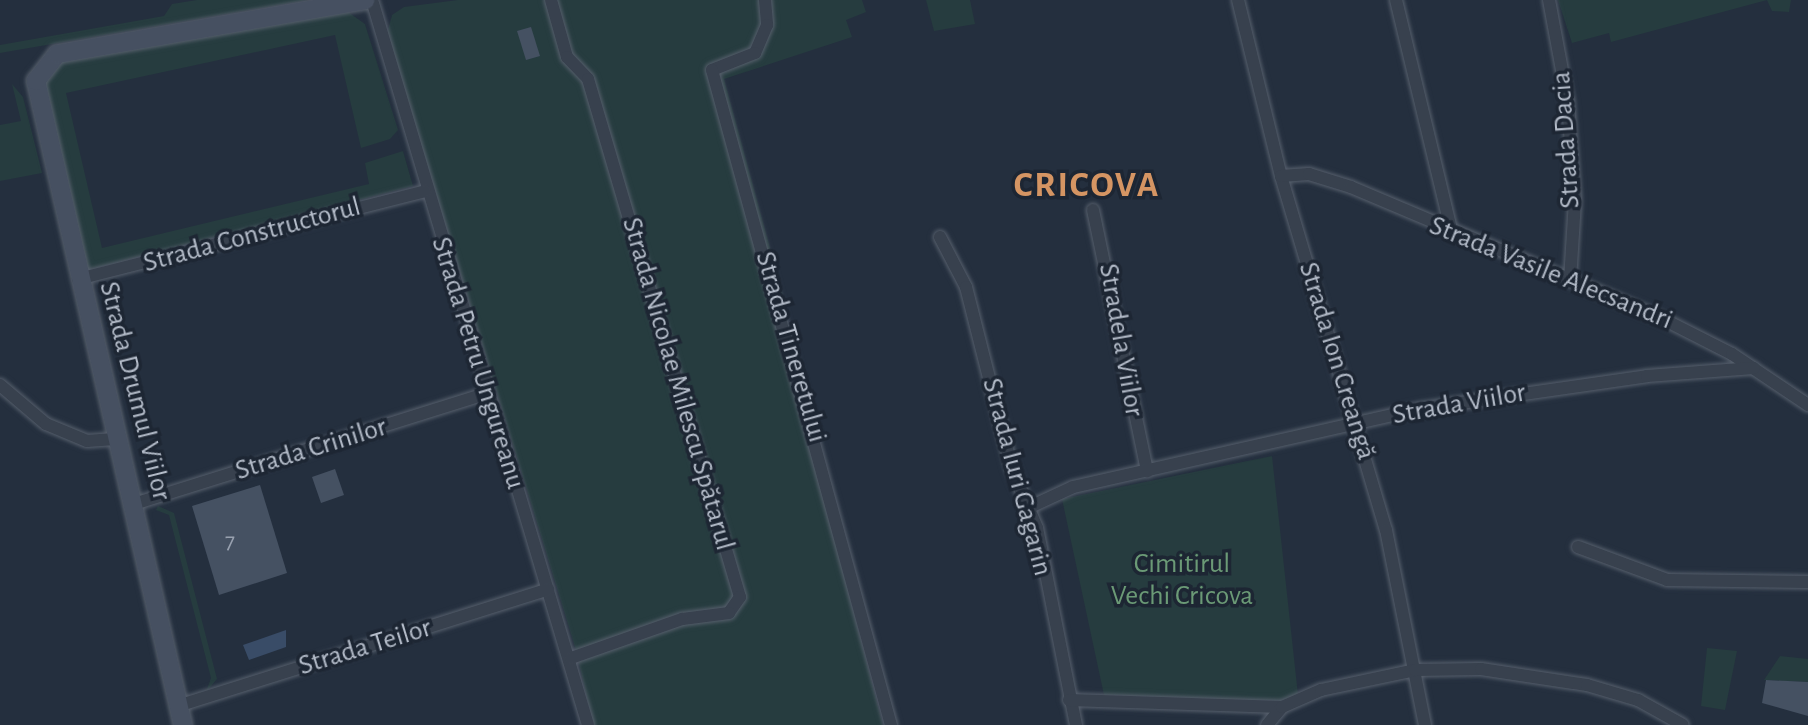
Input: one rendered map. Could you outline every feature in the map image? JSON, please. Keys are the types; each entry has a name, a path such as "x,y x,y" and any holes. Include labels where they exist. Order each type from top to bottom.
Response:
{"street":[{"name":"Strada Drumul Viilor","path":"183,725 134,504 35,97 39,71 57,54 365,0"},
{"name":"Strada Petru Ungureanu","path":"372,0 425,191 571,658 588,725"},
{"name":"Strada Nicolae Milescu Spătarul","path":"551,0 567,57 588,79 740,597 729,613 682,619 571,658"},
{"name":"Strada Tineretului","path":"765,0 767,25 755,53 712,70 891,725"},
{"name":"Strada Ion Creangă","path":"1238,0 1281,176 1357,423 1425,725"},
{"path":"1396,0 1452,234"},
{"name":"Strada Dacia","path":"1549,0 1568,103 1575,201 1570,281"},
{"name":"Strada Vasile Alecsandri","path":"1281,176 1309,174 1351,187 1452,234 1702,336 1808,405"},
{"name":"Strada Constructorul","path":"78,279 425,191"},
{"name":"Stradela Viilor","path":"1093,210 1147,471"},
{"name":"Strada Iuri Gagarin","path":"940,237 966,287 1012,469 1030,507 1076,725"},
{"name":"Strada Viilor","path":"1030,507 1073,487 1357,423 1535,391 1754,368"},
{"path":"0,385 46,424 87,441 118,439"},
{"name":"Strada Crinilor","path":"134,504 488,393"},
{"path":"1578,547 1667,580 1808,582"},
{"name":"Strada Teilor","path":"181,705 548,589"},
{"path":"1069,700 1282,707 1321,690 1415,670 1527,672 1638,700 1664,721 1683,725"},
{"path":"1267,725 1282,707"}],"green space":[{"path":"197,0 307,0 0,53 0,45 164,16 172,4"},
{"path":"458,0 862,0 866,12 846,20 852,37 724,79 788,314 782,337 883,725 593,725 576,650 387,34 392,15 404,7"},
{"path":"926,0 970,0 975,24 934,31"},
{"path":"1558,0 1767,0 1611,42 1609,33 1572,43"},
{"path":"1767,0 1791,0 1789,12 1772,11"},
{"path":"348,12 365,24 398,130 390,139 361,148 335,35 66,93 102,248 369,184 365,163 403,151 413,186 87,270 41,91 56,63"},
{"path":"12,84 23,97 42,173 0,181 0,125 21,121"},
{"name":"Cimitirul Vechi Cricova","path":"1272,456 1298,695 1282,701 1104,695 1062,499"},
{"path":"158,506 174,513 217,679 206,692 211,678 169,515 156,510"},
{"path":"1707,648 1737,651 1725,710 1701,706"},
{"path":"1780,656 1808,659 1808,682 1764,680"}],"water":[{"path":"286,630 286,647 249,660 243,645"}],"building":[{"path":"531,27 540,56 526,60 517,31"},
{"path":"335,469 344,495 321,503 312,477"},
{"path":"260,485 287,573 219,595 192,506"},
{"path":"1766,680 1808,682 1808,716 1762,703"}],"district":[{"name":"CRICOVA","path":"1087,186"}]}
